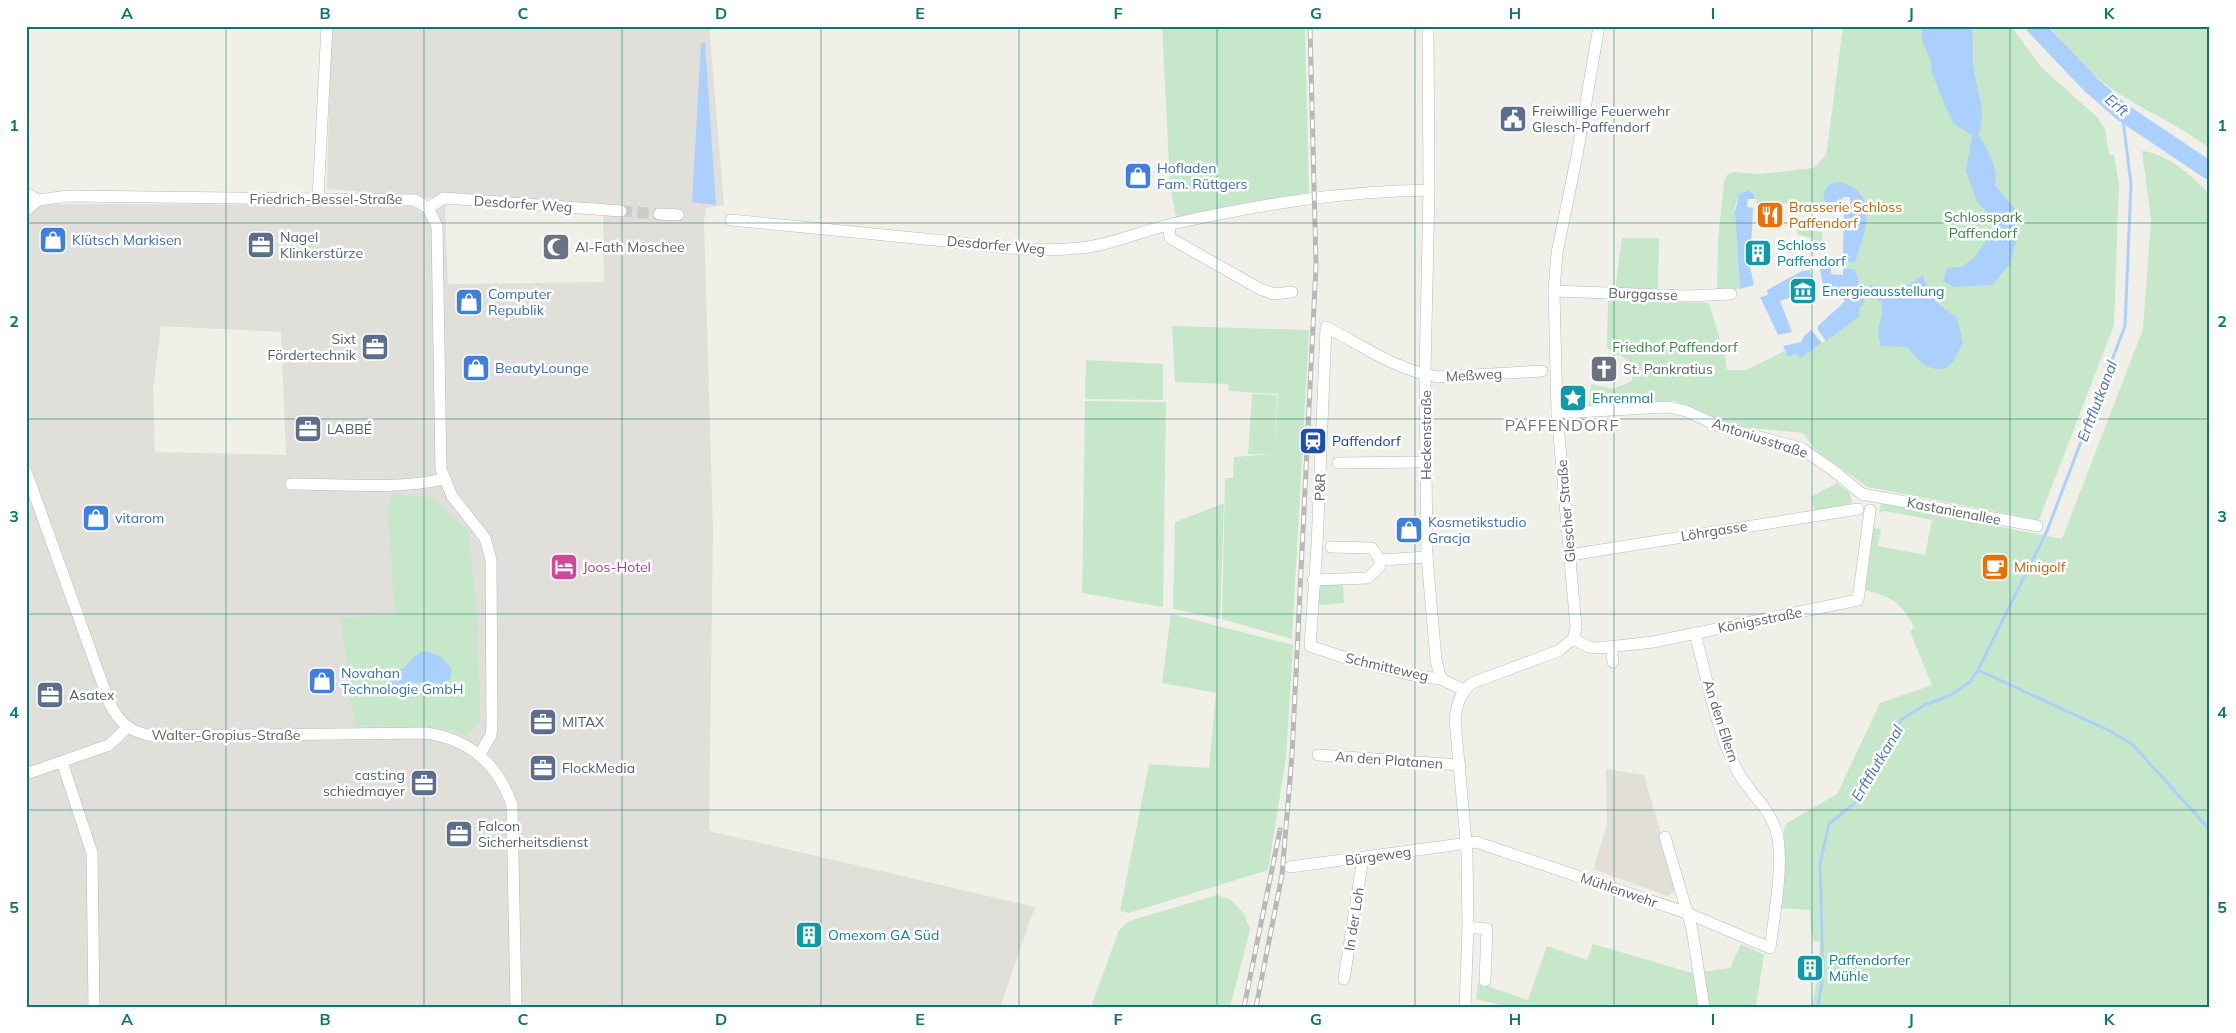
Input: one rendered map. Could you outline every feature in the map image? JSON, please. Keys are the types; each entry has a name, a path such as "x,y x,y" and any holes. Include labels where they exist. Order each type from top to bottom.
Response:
{"street":[{"path":"318,198 326,26"},
{"name":"Heckenstraße","path":"1428,26 1429,190 1425,375 1427,557 1436,660 1441,679"},
{"name":"Glescher Straße","path":"1574,639 1576,627 1557,413 1554,291 1557,253 1578,155 1598,26"},
{"name":"Desdorfer Weg","path":"731,220 948,241 1017,250 1082,248 1169,225 1276,202 1376,190 1429,190"},
{"path":"26,193 38,200 26,211"},
{"name":"Friedrich-Bessel-Straße","path":"38,200 69,196 318,198 415,200 428,208"},
{"name":"Desdorfer Weg","path":"428,208 444,198 621,211"},
{"path":"428,208 437,226 440,469 452,496 485,538 490,560 492,724 488,742 480,754"},
{"path":"659,214 678,215"},
{"path":"1169,225 1170,238 1260,289 1274,294 1292,292"},
{"name":"Burggasse","path":"1554,291 1687,296 1731,294"},
{"name":"Meßweg","path":"1326,327 1407,368 1425,375 1452,376 1542,371"},
{"name":"P&R","path":"1310,646 1313,580 1318,546 1326,327"},
{"name":"Antoniusstraße","path":"1557,413 1668,407 1680,409 1721,427 1801,448 1828,466 1866,496"},
{"path":"1338,464 1426,462"},
{"path":"26,470 109,702 115,716 127,728 109,745 26,774"},
{"path":"291,484 427,483 444,479"},
{"path":"1866,496 1873,502 1870,510 1865,512 1858,509 1856,501 1866,496"},
{"name":"Kastanienallee","path":"1866,496 2037,526"},
{"name":"Löhrgasse","path":"1570,555 1858,509"},
{"name":"Königsstraße","path":"1574,639 1589,647 1611,647 1653,642 1858,600 1870,510"},
{"path":"1313,580 1368,578 1380,566 1380,560 1372,548 1331,547"},
{"path":"1380,560 1427,557"},
{"name":"An den Ellern","path":"1695,633 1718,720 1738,772 1759,800 1776,830 1779,865 1777,902 1770,948"},
{"path":"1465,1007 1468,926 1466,843 1455,720 1457,703 1464,690 1477,681 1558,651 1574,639"},
{"name":"Schmitteweg","path":"1310,646 1358,662 1416,676 1441,679 1464,690"},
{"path":"1611,647 1613,662"},
{"name":"Walter-Gropius-Straße","path":"127,728 140,734 154,736 426,733 456,740 480,754 499,775 512,805 516,1007"},
{"name":"An den Platanen","path":"1318,755 1460,764"},
{"path":"62,762 92,853 94,1007"},
{"path":"1665,837 1692,929 1704,1007"},
{"name":"Mühlenwehr","path":"1466,843 1476,842 1686,913 1770,948"},
{"name":"Bürgeweg","path":"1290,867 1466,843"},
{"name":"In der Loh","path":"1344,979 1363,858"},
{"path":"1468,926 1487,928 1485,981"}],"shaded area":[{"path":"331,26 709,26 724,205 706,208 704,221 713,528 709,831 1035,907 1000,1007 26,1007 26,204 445,205 448,284 604,282 603,213 327,189","holes":["161,326 281,332 286,455 155,452 153,390"]},
{"path":"1606,769 1644,775 1677,889 1668,896 1593,869 1607,825"}],"green space":[{"path":"1162,26 1305,26 1309,194 1275,198 1176,218 1170,185"},
{"name":"Schlosspark Paffendorf","path":"1843,26 2011,26 2042,68 2097,117 2105,129 2109,155 2114,155 2119,184 2114,325 2039,520 1868,487 1816,451 1803,433 1743,427 1716,419 1675,401 1638,402 1631,407 1589,407 1591,384 1613,389 1632,381 1634,367 1622,356 1612,354 1607,347 1608,300 1709,303 1725,356 1727,370 1746,370 1785,351 1788,357 1795,354 1801,358 1860,316 1859,309 1865,302 1855,269 1843,268 1844,205 1850,204 1850,197 1842,197 1842,202 1757,204 1755,194 1747,190 1742,193 1737,199 1735,208 1740,289 1717,290 1718,239 1724,182 1727,175 1734,172 1759,174 1814,168 1825,156"},
{"path":"2050,26 2210,26 2210,149 2185,131 2105,84 2075,57"},
{"path":"2142,151 2161,156 2170,161 2188,174 2210,195 2210,1007 1811,1007 1815,992 1820,942 1814,941 1811,932 1810,910 1781,908 1784,829 1787,823 1837,794 1880,703 1932,685 1910,632 1914,627 1904,611 1888,597 1863,590 1873,528 1881,529 1878,546 1925,555 1932,520 1885,511 1879,512 1881,503 2062,539 2143,329 2151,220"},
{"path":"1797,230 1822,232 1823,245 1819,245 1812,238 1798,235"},
{"path":"1622,238 1659,238 1658,290 1615,290"},
{"path":"1172,326 1309,330 1292,639 1222,619 1225,478 1233,478 1234,457 1272,454 1248,454 1252,394 1277,395 1275,454 1278,394 1229,391 1228,384 1175,382"},
{"path":"1086,360 1163,364 1163,400 1085,399"},
{"path":"1085,401 1166,402 1163,607 1082,593"},
{"path":"1837,483 1850,493 1852,502 1815,513 1811,497"},
{"path":"393,494 431,497 468,531 477,613 480,722 466,736 448,729 355,726 341,618 395,615 388,511"},
{"path":"1224,503 1220,619 1173,609 1175,522"},
{"path":"1343,580 1344,603 1314,606 1315,581"},
{"path":"1171,614 1293,645 1286,758 1268,870 1129,913 1120,911 1149,764 1209,768 1216,693 1162,683"},
{"path":"1217,895 1230,899 1245,915 1250,930 1230,1007 1091,1007 1119,930 1129,921"},
{"path":"1593,944 1696,974 1701,1007 1508,1007 1476,999 1478,983 1528,1000 1547,946 1587,960"},
{"path":"1741,944 1764,955 1756,1006 1708,1007 1702,972 1730,968"}],"water":[{"path":"1922,26 1971,26 1973,65 1982,109 1981,126 1978,134 1994,165 1995,185 2017,212 2018,222 2017,238 2010,264 1992,285 1953,287 1943,281 1947,268 1962,267 1974,258 1996,226 1994,219 1977,202 1966,171 1972,135 1954,124 1945,106 1922,41"},
{"path":"705,42 716,205 692,202 701,43"},
{"path":"1837,182 1851,187 1860,194 1865,203 1867,214 1866,226 1855,262 1843,262 1844,205 1850,204 1850,197 1843,197 1842,202 1825,202 1823,194 1829,184"},
{"path":"1748,190 1755,195 1755,199 1748,199 1747,207 1753,208 1750,267 1754,285 1740,289 1735,212 1739,194"},
{"path":"1831,268 1831,274 1843,275 1843,268 1855,269 1865,302 1859,309 1860,316 1826,341 1818,330 1818,326 1845,301 1828,285 1823,287 1820,269"},
{"path":"1810,270 1813,284 1810,291 1807,282 1794,287 1794,291 1789,298 1780,301 1792,332 1778,335 1760,297 1768,295 1767,290 1802,271"},
{"path":"1922,275 1935,301 1957,318 1963,343 1954,361 1946,368 1928,367 1919,361 1907,347 1881,346 1879,339 1882,313 1881,301 1873,298 1869,285 1884,286 1897,294"},
{"path":"1811,330 1822,343 1801,358 1795,354 1788,357 1783,346 1801,342 1804,336"},
{"path":"423,651 433,653 446,662 452,670 450,680 443,684 432,682 399,684 388,694 390,675 404,668 416,655"}],"waterway":[{"name":"Erft","path":"2035,26 2091,85 2122,112 2210,171"},
{"name":"Erftflutkanal","path":"1818,1007 1823,974 1820,864 1829,824 1857,801 1886,742 1902,719 1925,705 1951,695 1970,682 1978,670 2047,531 2125,326 2131,184 2122,112"},
{"path":"2197,162 2210,160"},
{"name":"Erftflutkanal","path":"1978,670 2110,731 2132,744 2210,830"}],"tunnel":[{"path":"621,211 659,214"}],"railway":[{"path":"1256,1007 1282,875 1292,755 1316,265 1310,26"},
{"path":"1244,1007 1280,830"}],"place":[{"name":"Freiwillige Feuerwehr Glesch-Paffendorf","path":"1513,119"},
{"name":"Hofladen Fam. Rüttgers","path":"1138,176"},
{"name":"Brasserie Schloss Paffendorf","path":"1770,215"},
{"name":"Klütsch Markisen","path":"53,240"},
{"name":"Nagel Klinkerstürze","path":"261,245"},
{"name":"Al-Fath Moschee","path":"556,247"},
{"name":"Schloss Paffendorf","path":"1758,253"},
{"name":"Energieausstellung","path":"1803,291"},
{"name":"Computer Republik","path":"469,302"},
{"name":"Sixt Fördertechnik","path":"375,347"},
{"name":"BeautyLounge","path":"476,368"},
{"name":"St. Pankratius","path":"1604,369"},
{"name":"Ehrenmal","path":"1573,398"},
{"name":"LABBÉ","path":"308,429"},
{"name":"Paffendorf","path":"1313,441"},
{"name":"vitarom","path":"96,518"},
{"name":"Kosmetikstudio Gracja","path":"1409,530"},
{"name":"Joos-Hotel","path":"564,567"},
{"name":"Minigolf","path":"1995,567"},
{"name":"Novahan Technologie GmbH","path":"322,681"},
{"name":"Asatex","path":"50,695"},
{"name":"MITAX","path":"543,722"},
{"name":"FlockMedia","path":"543,768"},
{"name":"cast:ing schiedmayer","path":"424,783"},
{"name":"Falcon Sicherheitsdienst","path":"459,834"},
{"name":"Omexom GA Süd","path":"809,935"},
{"name":"Paffendorfer Mühle","path":"1810,968"}],"district":[{"name":"PAFFENDORF","path":"1562,425"}],"park label":[{"name":"Friedhof Paffendorf","path":"1675,347"}]}
